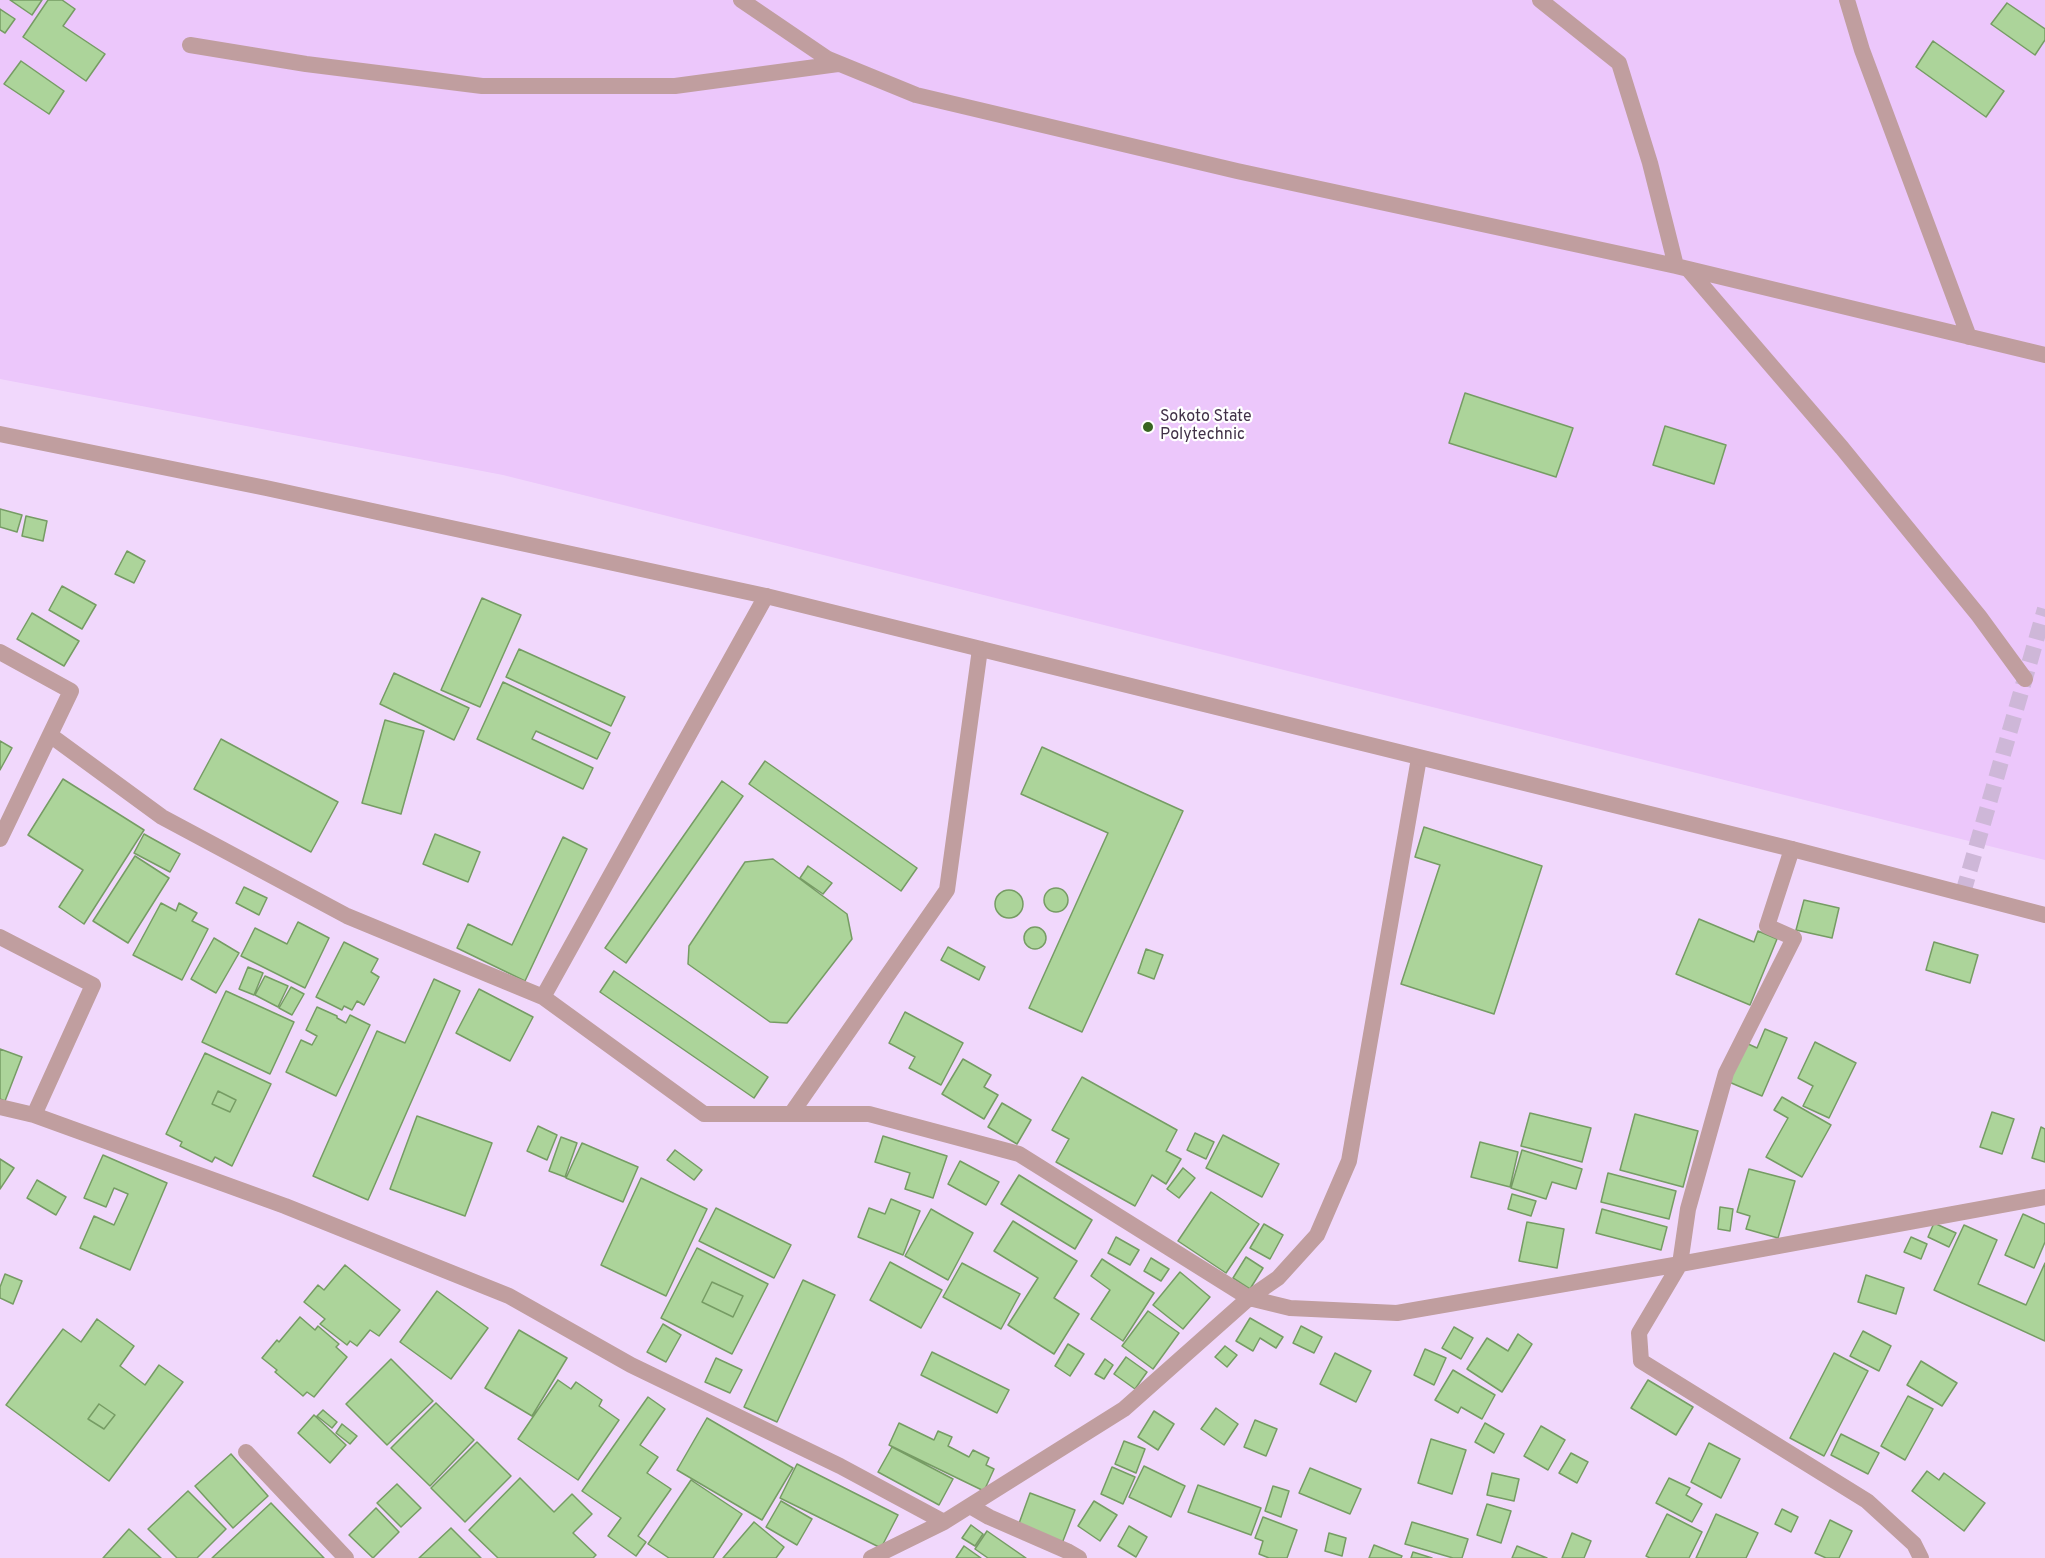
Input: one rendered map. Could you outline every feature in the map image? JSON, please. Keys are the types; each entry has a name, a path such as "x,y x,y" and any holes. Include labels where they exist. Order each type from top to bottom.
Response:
{"street":[{"path":"741,0 828,59 916,95 1237,171 1682,268 2045,355"},
{"path":"1540,0 1619,63 1682,268 1849,457 1979,616 2025,679"},
{"path":"1847,0 1862,50 1969,337"},
{"path":"190,45 306,64 482,86 675,86 839,64"},
{"path":"0,434 266,488 766,596 1792,849 2045,915"},
{"path":"543,998 766,596"},
{"path":"791,1114 947,890 980,649"},
{"path":"0,652 71,691 0,839"},
{"path":"50,735 162,817 347,916 543,998 704,1114 869,1114 1019,1155 1249,1298 1290,1308 1397,1313 2045,1197"},
{"path":"871,1558 944,1522 1124,1409 1249,1298 1278,1278 1317,1235 1349,1161 1419,758"},
{"path":"1792,849 1767,926 1794,938 1725,1073 1688,1209 1680,1264 1639,1333 1641,1361 1867,1501 1914,1544 1921,1558"},
{"path":"0,936 93,985 34,1115"},
{"path":"0,1107 34,1115 285,1206 509,1296 631,1365 840,1466 944,1522"},
{"path":"246,1452 346,1558"},
{"path":"970,1506 1079,1558"}],"shaded area":[{"name":"Sokoto State Polytechnic","path":"0,0 2045,0 2045,860 503,475 0,379"}],"building":[{"path":"10,0 42,0 32,15"},
{"path":"48,0 62,0 75,9 63,26 105,54 86,81 23,37"},
{"path":"2007,3 2045,29 2045,40 2035,55 1991,24"},
{"path":"0,9 15,19 5,33 0,30"},
{"path":"1933,41 2004,91 1986,117 1916,67"},
{"path":"21,61 64,91 49,114 4,84"},
{"path":"1465,393 1573,428 1556,477 1449,443"},
{"path":"1665,426 1726,445 1714,484 1653,465"},
{"path":"0,509 22,515 17,532 0,527"},
{"path":"26,516 47,521 43,541 22,536"},
{"path":"127,551 145,561 134,583 115,574"},
{"path":"62,586 96,605 82,629 49,610"},
{"path":"482,598 521,615 480,707 441,690"},
{"path":"32,613 79,641 64,666 17,639"},
{"path":"519,649 625,697 611,726 506,677"},
{"path":"394,673 469,708 454,740 380,704"},
{"path":"503,682 610,733 597,759 536,731 532,739 593,768 583,789 477,739"},
{"path":"385,720 424,731 401,814 362,803"},
{"path":"221,739 338,802 311,852 194,789"},
{"path":"0,741 12,748 0,770"},
{"path":"1042,747 1183,811 1082,1032 1029,1008 1108,833 1021,794"},
{"path":"765,761 917,868 901,891 749,784"},
{"path":"63,779 144,830 84,924 59,907 83,870 28,835"},
{"path":"722,781 743,796 626,963 605,948"},
{"path":"1424,827 1542,866 1494,1014 1401,984 1440,865 1415,857"},
{"path":"144,834 180,854 170,872 134,853"},
{"path":"435,834 480,852 468,882 423,864"},
{"path":"563,837 587,849 525,981 457,948 468,924 512,945"},
{"path":"135,856 169,878 128,943 93,921"},
{"path":"773,859 847,914 852,939 787,1023 770,1022 688,964 689,946 745,862"},
{"path":"808,866 832,883 823,894 800,878"},
{"path":"244,887 267,898 259,915 236,903"},
{"path":"1056,888 1065,891 1068,900 1065,909 1056,912 1047,909 1044,900 1047,891"},
{"path":"1009,890 1019,894 1023,904 1019,914 1009,918 999,914 995,904 999,894"},
{"path":"1804,900 1839,908 1832,938 1796,930"},
{"path":"161,903 176,911 179,903 197,913 192,921 208,929 182,980 133,955"},
{"path":"1699,919 1754,942 1758,931 1777,939 1750,1005 1676,974"},
{"path":"298,922 329,938 305,988 241,956 255,928 287,944"},
{"path":"1035,927 1043,930 1046,938 1043,946 1035,949 1027,946 1024,938 1027,930"},
{"path":"214,938 239,953 216,993 191,979"},
{"path":"344,942 378,959 371,972 379,977 364,1005 357,1001 352,1010 344,1006 342,1010 316,997"},
{"path":"1934,942 1978,955 1970,983 1926,970"},
{"path":"948,947 985,967 979,980 941,960"},
{"path":"1146,949 1163,955 1154,979 1138,973"},
{"path":"248,967 263,973 254,995 239,989"},
{"path":"614,971 768,1077 754,1098 600,992"},
{"path":"265,976 288,986 278,1007 255,995"},
{"path":"434,979 460,991 368,1200 313,1176 377,1031 405,1043"},
{"path":"291,987 304,994 292,1015 279,1008"},
{"path":"479,989 533,1017 510,1061 456,1033"},
{"path":"226,991 294,1022 270,1074 202,1042"},
{"path":"317,1007 346,1023 350,1015 370,1025 336,1096 286,1072 301,1040 312,1045 317,1036 306,1030"},
{"path":"905,1012 963,1043 941,1085 909,1068 915,1057 889,1043"},
{"path":"1765,1029 1787,1038 1762,1096 1729,1082 1746,1043 1757,1048"},
{"path":"1815,1042 1856,1063 1829,1118 1803,1106 1813,1086 1798,1078"},
{"path":"0,1049 22,1057 5,1101 0,1099"},
{"path":"205,1053 271,1084 232,1166 215,1157 212,1162 180,1146 182,1142 166,1134","holes":["218,1091 236,1100 230,1112 212,1104"]},
{"path":"963,1059 991,1075 984,1087 998,1095 984,1119 942,1094"},
{"path":"1082,1077 1177,1130 1166,1151 1181,1159 1166,1184 1152,1175 1135,1206 1056,1162 1069,1139 1052,1130"},
{"path":"218,1091 236,1100 230,1112 212,1104"},
{"path":"1782,1097 1831,1125 1802,1177 1766,1157 1788,1118 1774,1110"},
{"path":"1002,1103 1031,1120 1017,1144 988,1127"},
{"path":"1992,1112 2014,1119 2002,1154 1980,1147"},
{"path":"1530,1113 1591,1128 1582,1162 1521,1146"},
{"path":"1635,1114 1698,1131 1683,1187 1620,1170"},
{"path":"417,1116 492,1143 465,1216 390,1189"},
{"path":"538,1126 557,1135 547,1160 527,1151"},
{"path":"2041,1127 2045,1129 2045,1162 2032,1158"},
{"path":"1195,1133 1214,1142 1206,1159 1187,1150"},
{"path":"1223,1135 1279,1164 1262,1197 1206,1168"},
{"path":"883,1136 947,1156 933,1198 905,1189 910,1173 875,1162"},
{"path":"561,1137 577,1143 565,1177 549,1171"},
{"path":"1480,1142 1518,1152 1510,1187 1471,1177"},
{"path":"582,1143 638,1167 623,1202 566,1178"},
{"path":"675,1150 702,1170 694,1180 667,1160"},
{"path":"1522,1150 1582,1169 1576,1189 1552,1182 1546,1199 1511,1188"},
{"path":"103,1155 167,1183 130,1270 80,1248 94,1216 114,1225 128,1194 114,1188 106,1207 84,1198"},
{"path":"0,1159 14,1168 0,1189"},
{"path":"960,1161 999,1182 986,1205 948,1184"},
{"path":"1183,1168 1195,1178 1179,1198 1167,1189"},
{"path":"1749,1169 1795,1181 1778,1238 1746,1229 1750,1216 1737,1212"},
{"path":"1608,1173 1676,1191 1669,1219 1601,1202"},
{"path":"1019,1175 1092,1220 1075,1249 1001,1204"},
{"path":"641,1178 707,1209 666,1296 601,1265"},
{"path":"37,1180 66,1197 56,1215 27,1198"},
{"path":"1211,1192 1259,1224 1226,1273 1178,1241"},
{"path":"1512,1194 1536,1201 1531,1216 1508,1209"},
{"path":"891,1199 920,1211 903,1255 858,1237 869,1208 885,1214"},
{"path":"1720,1207 1733,1209 1730,1231 1718,1229"},
{"path":"716,1208 791,1245 774,1278 699,1241"},
{"path":"931,1209 973,1233 948,1280 905,1256"},
{"path":"1602,1209 1667,1227 1661,1250 1596,1233"},
{"path":"2023,1214 2045,1224 2045,1242 2034,1268 2005,1255"},
{"path":"1013,1221 1077,1261 1054,1298 1079,1314 1054,1354 1008,1325 1038,1278 994,1251"},
{"path":"1527,1222 1564,1229 1557,1268 1519,1261"},
{"path":"1934,1223 1956,1233 1949,1247 1928,1237"},
{"path":"1264,1224 1283,1235 1270,1259 1250,1248"},
{"path":"1964,1225 1997,1240 1978,1284 2026,1305 2045,1263 2045,1341 1934,1290"},
{"path":"1116,1237 1139,1250 1130,1265 1108,1253"},
{"path":"1911,1237 1927,1244 1921,1259 1904,1252"},
{"path":"697,1248 768,1284 732,1354 661,1318","holes":["712,1282 743,1296 733,1317 702,1302"]},
{"path":"1246,1257 1263,1268 1250,1289 1233,1278"},
{"path":"1151,1258 1169,1269 1161,1281 1144,1271"},
{"path":"1102,1259 1154,1293 1123,1341 1091,1319 1110,1290 1091,1276"},
{"path":"890,1262 942,1290 921,1328 870,1300"},
{"path":"962,1263 1020,1294 1001,1329 943,1297"},
{"path":"345,1265 400,1310 379,1336 370,1330 357,1346 350,1341 347,1345 320,1324 325,1319 304,1302 318,1285 324,1290"},
{"path":"1180,1272 1210,1297 1183,1329 1153,1305"},
{"path":"5,1274 22,1281 13,1304 0,1298 0,1287"},
{"path":"1866,1275 1904,1288 1896,1314 1858,1302"},
{"path":"803,1280 835,1295 777,1422 744,1407"},
{"path":"712,1282 743,1296 733,1317 702,1302"},
{"path":"437,1291 488,1328 451,1379 400,1342"},
{"path":"1148,1311 1179,1333 1153,1369 1122,1346"},
{"path":"300,1317 315,1330 318,1326 339,1344 336,1347 347,1357 314,1397 307,1392 303,1396 262,1358"},
{"path":"1250,1318 1283,1337 1276,1348 1260,1338 1253,1351 1236,1341"},
{"path":"97,1319 134,1346 120,1366 145,1385 159,1365 183,1382 109,1481 6,1405 63,1329 81,1342","holes":["99,1404 115,1415 104,1429 88,1419"]},
{"path":"663,1324 681,1335 666,1362 647,1352"},
{"path":"1301,1326 1322,1337 1314,1353 1293,1343"},
{"path":"1454,1327 1473,1338 1461,1359 1442,1348"},
{"path":"519,1330 567,1358 532,1416 485,1388"},
{"path":"1863,1331 1891,1346 1879,1371 1850,1356"},
{"path":"1518,1334 1532,1344 1502,1392 1467,1369 1487,1338 1508,1351"},
{"path":"1068,1344 1084,1354 1070,1376 1055,1366"},
{"path":"1225,1346 1237,1355 1227,1367 1215,1357"},
{"path":"1425,1349 1446,1358 1434,1385 1414,1375"},
{"path":"932,1352 1009,1390 997,1413 921,1375"},
{"path":"1335,1353 1371,1371 1356,1402 1320,1384"},
{"path":"1834,1353 1868,1371 1824,1456 1790,1438"},
{"path":"1126,1357 1147,1372 1135,1389 1114,1374"},
{"path":"716,1358 742,1370 730,1393 705,1382"},
{"path":"391,1359 433,1401 387,1445 346,1404"},
{"path":"1105,1359 1113,1365 1104,1379 1095,1374"},
{"path":"1921,1361 1957,1383 1942,1406 1907,1385"},
{"path":"1453,1370 1495,1395 1482,1419 1461,1407 1458,1413 1435,1400"},
{"path":"558,1380 571,1389 576,1382 602,1400 599,1406 619,1420 578,1480 518,1439"},
{"path":"1648,1380 1693,1407 1676,1435 1631,1408"},
{"path":"1908,1396 1933,1409 1905,1460 1881,1446"},
{"path":"648,1397 665,1409 640,1445 658,1457 647,1473 671,1489 638,1536 646,1542 636,1556 608,1536 621,1518 582,1491"},
{"path":"436,1403 474,1440 430,1486 391,1448"},
{"path":"99,1404 115,1415 104,1429 88,1419"},
{"path":"1216,1408 1238,1424 1224,1445 1201,1429"},
{"path":"323,1410 337,1422 332,1428 317,1416"},
{"path":"1154,1411 1174,1424 1158,1450 1138,1437"},
{"path":"314,1415 346,1445 330,1463 298,1433"},
{"path":"707,1418 793,1468 762,1520 677,1470"},
{"path":"1255,1420 1277,1429 1266,1456 1244,1447"},
{"path":"899,1423 934,1440 938,1431 952,1437 948,1446 969,1457 973,1450 989,1458 986,1465 994,1469 984,1491 889,1445"},
{"path":"1485,1423 1504,1434 1494,1453 1475,1442"},
{"path":"342,1424 357,1436 350,1444 336,1433"},
{"path":"1541,1426 1565,1440 1548,1470 1524,1456"},
{"path":"1841,1434 1879,1453 1868,1474 1831,1455"},
{"path":"1431,1439 1466,1450 1452,1494 1418,1483"},
{"path":"1124,1441 1145,1449 1136,1473 1115,1464"},
{"path":"477,1442 511,1476 465,1522 431,1488"},
{"path":"1709,1443 1740,1459 1721,1498 1691,1482"},
{"path":"892,1447 953,1479 939,1505 878,1472"},
{"path":"1571,1453 1588,1462 1577,1483 1559,1473"},
{"path":"231,1454 268,1496 233,1528 195,1486"},
{"path":"797,1464 898,1515 881,1548 780,1498"},
{"path":"1144,1466 1185,1486 1171,1517 1129,1497"},
{"path":"1112,1467 1135,1477 1123,1504 1101,1494"},
{"path":"1310,1468 1361,1489 1350,1514 1299,1493"},
{"path":"1927,1471 1939,1480 1944,1473 1985,1503 1964,1531 1912,1491"},
{"path":"1492,1473 1519,1479 1514,1501 1487,1495"},
{"path":"520,1478 554,1512 572,1494 592,1514 573,1533 596,1555 593,1558 498,1558 469,1530"},
{"path":"1669,1478 1690,1488 1686,1495 1702,1504 1692,1522 1656,1503"},
{"path":"691,1480 742,1514 713,1558 669,1558 648,1544"},
{"path":"397,1484 421,1508 401,1527 377,1503"},
{"path":"1198,1485 1261,1508 1251,1535 1188,1512"},
{"path":"1273,1486 1289,1491 1281,1517 1265,1511"},
{"path":"188,1491 226,1529 197,1558 177,1558 148,1529"},
{"path":"1030,1493 1075,1510 1061,1546 1017,1529"},
{"path":"781,1501 812,1519 797,1545 766,1527"},
{"path":"1094,1501 1117,1515 1100,1541 1078,1526"},
{"path":"271,1503 324,1558 212,1558"},
{"path":"1487,1504 1511,1511 1501,1543 1477,1535"},
{"path":"376,1508 399,1532 373,1558 349,1535"},
{"path":"1782,1509 1798,1517 1791,1532 1775,1524"},
{"path":"1667,1514 1702,1532 1689,1558 1650,1558 1646,1556"},
{"path":"1716,1514 1758,1533 1746,1558 1696,1558"},
{"path":"1263,1517 1297,1530 1287,1558 1269,1558 1259,1554 1263,1541 1255,1538"},
{"path":"1830,1520 1852,1531 1839,1558 1826,1558 1815,1553"},
{"path":"754,1522 784,1547 776,1558 723,1558"},
{"path":"1412,1522 1468,1539 1462,1558 1453,1558 1405,1544"},
{"path":"971,1525 983,1534 975,1546 962,1538"},
{"path":"1129,1526 1147,1537 1136,1557 1118,1546"},
{"path":"451,1528 481,1558 419,1558"},
{"path":"129,1529 161,1558 103,1558"},
{"path":"987,1531 1026,1558 988,1558 975,1549"},
{"path":"1329,1533 1346,1538 1342,1556 1325,1551"},
{"path":"1572,1533 1591,1541 1584,1558 1562,1558"},
{"path":"1374,1545 1402,1556 1401,1558 1369,1558"},
{"path":"964,1546 981,1558 956,1558"},
{"path":"1517,1546 1547,1558 1512,1558"},
{"path":"1413,1552 1432,1558 1411,1558"}],"tunnel":[{"path":"1963,893 2045,609"}],"place":[{"name":"Sokoto State Polytechnic","path":"1148,427"}]}
